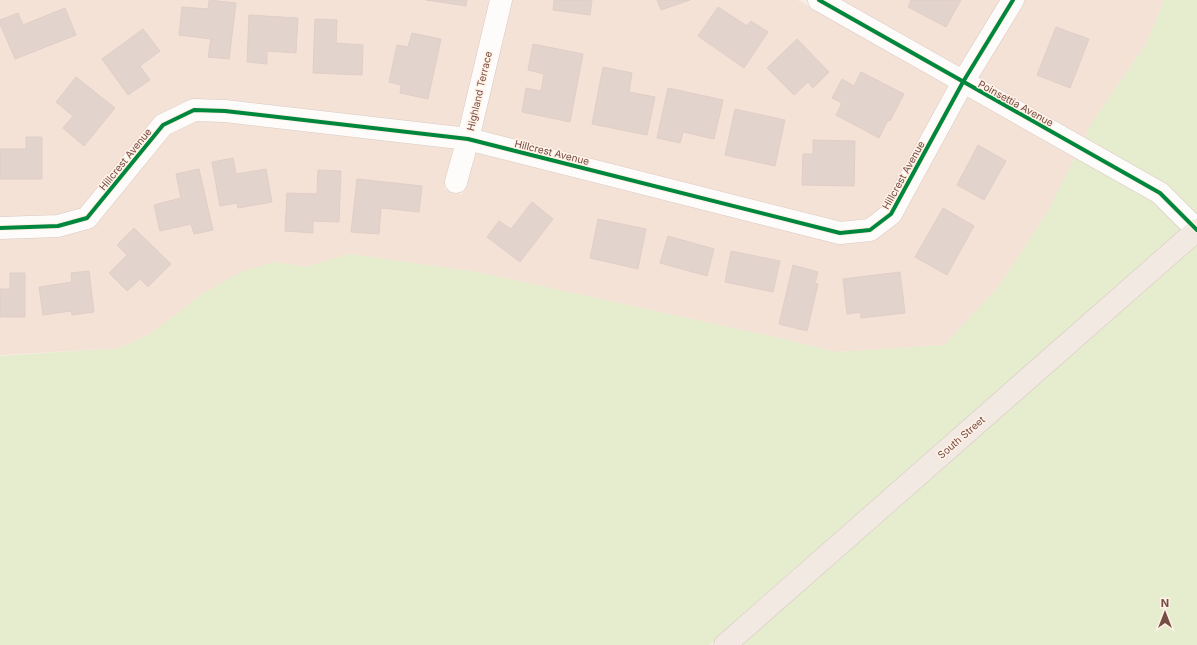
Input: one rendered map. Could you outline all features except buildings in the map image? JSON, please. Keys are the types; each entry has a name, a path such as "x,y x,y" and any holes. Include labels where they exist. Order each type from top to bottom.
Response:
{"main road":[{"name":"South Street","path":"725,645 1197,230"}],"street":[{"name":"Highland Terrace","path":"456,182 468,139 501,0"},
{"name":"Poinsettia Avenue","path":"819,0 1160,193 1197,230"},
{"name":"Hillcrest Avenue","path":"0,228 58,226 87,218 163,125 194,110 225,111 468,139 840,234 870,230 891,214 963,82 1013,0"}],"shaded area":[{"path":"0,0 491,0 461,128 195,99 83,209 57,216 0,218"},
{"path":"511,0 798,0 949,86 884,207 867,220 840,223 480,131"},
{"path":"841,0 1001,0 960,68"},
{"path":"1024,0 1164,0 1147,42 1090,126 1085,138 977,78"},
{"path":"967,96 1075,157 1048,211 999,286 944,345 836,352 784,339 477,272 350,254 306,267 276,262 202,294 151,333 120,348 0,355 0,239 58,237 90,229 169,134 196,121 224,122 455,149 444,189 462,195 474,152 841,244 871,241"}],"green space":[{"path":"1164,0 1197,0 1197,215 1164,183 1085,138 1090,126 1147,42"},
{"path":"1075,157 1155,202 1182,229 709,645 0,645 0,356 120,348 151,333 202,294 245,270 276,262 306,267 350,254 477,272 784,339 836,352 944,345 999,286 1048,211"},
{"path":"1197,244 1197,645 740,645"}],"cycle path":[{"path":"819,0 1160,193 1197,230"},
{"path":"0,228 58,226 87,218 163,125 194,110 225,111 468,139 840,233 870,230 891,214 963,82 1013,0"}]}
